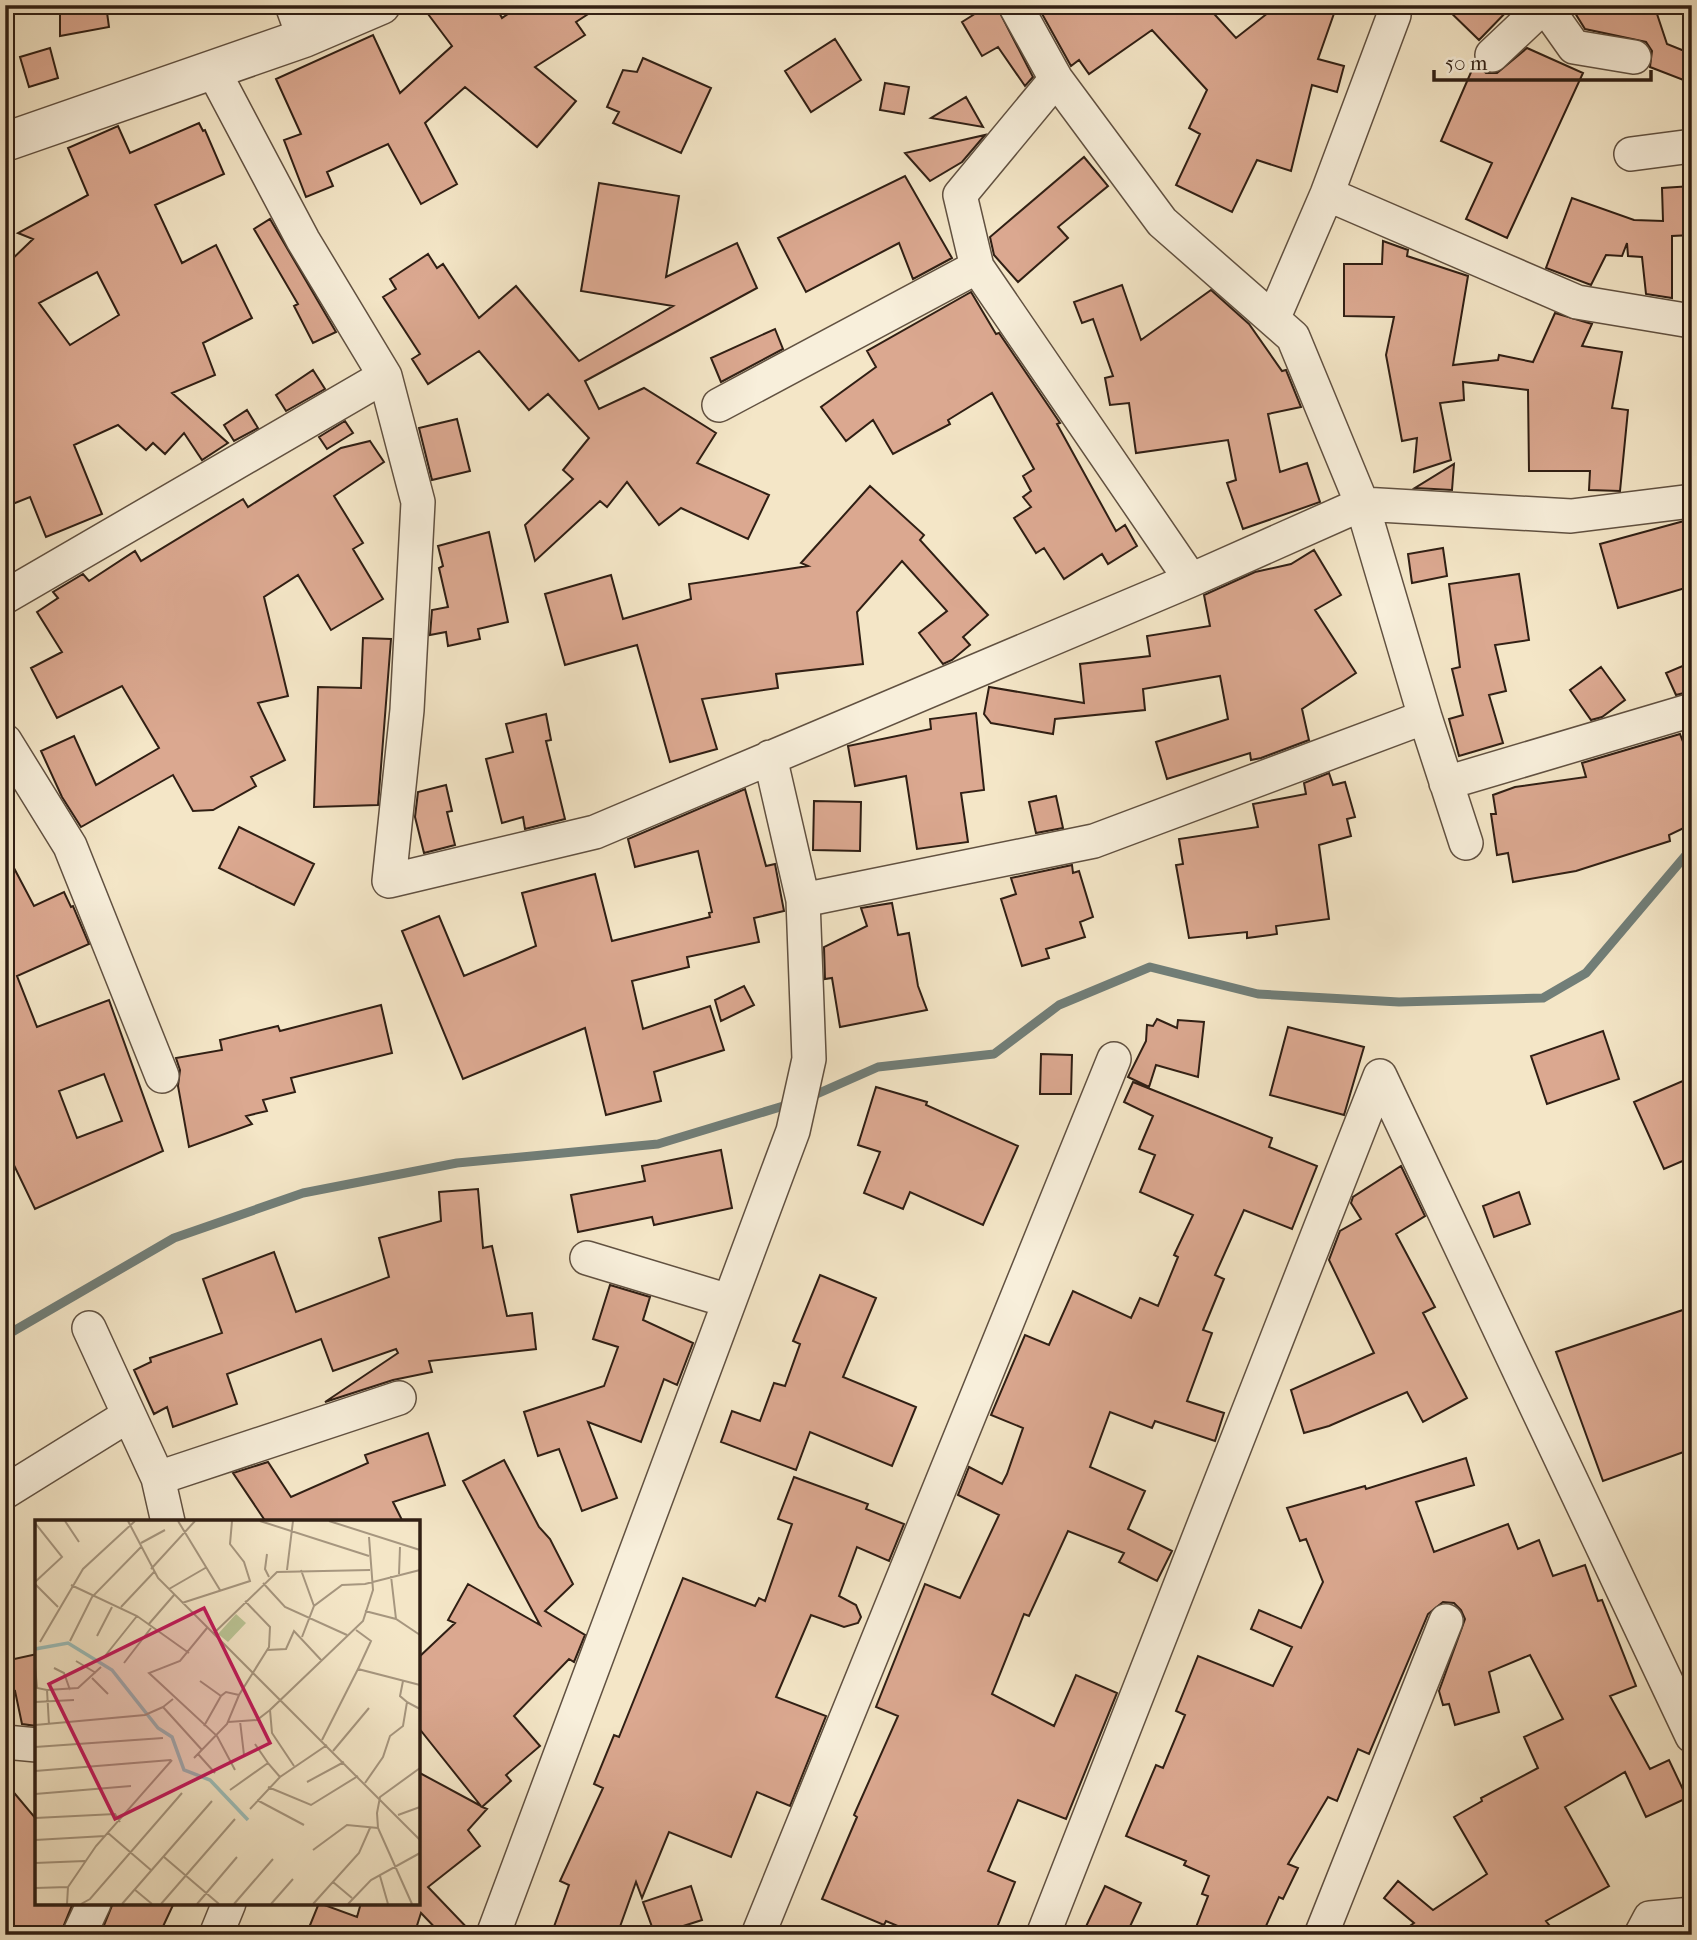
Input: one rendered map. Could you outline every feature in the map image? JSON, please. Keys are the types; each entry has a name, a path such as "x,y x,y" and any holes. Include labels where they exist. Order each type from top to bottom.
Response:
{"street":[{"path":"5,142 213,70 298,21 381,5"},
{"path":"1015,5 1056,79 1162,222 1274,317 1293,337 1362,504 1425,717 1466,843"},
{"path":"1274,317 1326,194 1394,15 1392,5"},
{"path":"1492,55 1545,6 1574,47 1634,57"},
{"path":"213,70 303,240 385,376 418,502 407,710 389,881 595,832 1191,580 1362,504 1571,516 1692,501"},
{"path":"1056,79 960,195 977,267 1191,580"},
{"path":"1631,154 1692,146"},
{"path":"1326,194 1577,302 1685,320"},
{"path":"719,405 977,267"},
{"path":"5,597 385,376"},
{"path":"1447,783 1692,710"},
{"path":"803,900 1094,841 1425,717"},
{"path":"5,741 70,846 162,1076"},
{"path":"493,1935 793,1131 804,1093 809,1059 803,900 770,757"},
{"path":"758,1935 1114,1059"},
{"path":"1043,1935 1380,1076 1692,1736"},
{"path":"587,1258 729,1301"},
{"path":"89,1328 158,1478 167,1520"},
{"path":"158,1478 400,1398"},
{"path":"5,1492 129,1415"},
{"path":"1321,1935 1446,1621"},
{"path":"5,1742 35,1745"},
{"path":"79,1935 93,1905"},
{"path":"216,1935 228,1905"},
{"path":"1642,1935 1650,1918 1692,1914"}],"building":[{"path":"60,5 106,5 109,27 60,36"},
{"path":"440,5 495,5 502,18 521,5 602,5 576,22 585,35 535,67 576,101 537,147 465,87 425,123 457,184 421,204 388,144 327,172 333,186 306,197 284,140 301,134 276,79 373,35 400,93 452,46 428,14"},
{"path":"989,5 996,5 1033,77 1025,86 998,47 982,56 962,22"},
{"path":"1049,5 1206,5 1236,38 1278,5 1337,5 1318,59 1344,66 1337,92 1312,85 1291,171 1257,160 1232,212 1176,185 1200,134 1189,128 1207,90 1152,30 1089,74 1079,60 1071,66 1041,12"},
{"path":"1443,5 1513,5 1479,40"},
{"path":"1570,5 1654,5 1667,44 1692,54 1692,67 1686,81 1650,67 1652,51 1646,42 1585,29"},
{"path":"835,39 861,80 811,112 785,71"},
{"path":"50,48 58,78 29,87 20,57"},
{"path":"1527,48 1583,73 1507,238 1466,219 1492,163 1441,141 1475,63 1486,73 1497,73"},
{"path":"643,58 711,88 681,153 613,123 619,112 607,107 623,70 637,72"},
{"path":"885,83 909,87 904,114 880,110"},
{"path":"966,97 983,127 931,118"},
{"path":"199,123 203,131 205,130 224,174 155,205 182,263 216,245 252,318 203,343 215,375 172,393 228,443 202,460 184,433 165,454 153,443 146,450 118,425 74,445 102,514 46,537 30,497 5,507 5,266 33,239 18,233 88,195 68,148 118,126 130,153","holes":["97,272 119,315 70,345 39,303"]},
{"path":"985,135 962,162 930,181 905,153"},
{"path":"1084,157 1108,186 1058,227 1068,238 1018,282 994,255 990,237"},
{"path":"905,176 952,258 913,279 899,243 806,292 778,238"},
{"path":"599,183 679,196 666,277 737,243 757,288 585,381 599,409 644,388 716,433 697,463 769,495 748,539 681,508 659,525 627,482 607,507 600,501 535,561 525,525 573,479 563,470 589,438 548,394 529,410 479,351 428,384 412,359 420,354 383,297 396,289 390,279 428,254 437,268 443,264 479,318 516,286 579,361 673,306 581,291"},
{"path":"1692,186 1692,235 1672,236 1672,298 1646,294 1642,257 1628,256 1627,243 1622,256 1606,255 1591,285 1546,268 1572,198 1634,220 1663,221 1662,188"},
{"path":"270,219 336,332 313,343 294,306 298,304 254,229"},
{"path":"1383,241 1408,250 1407,256 1468,276 1453,365 1498,360 1499,355 1533,362 1555,313 1592,324 1582,346 1622,352 1612,408 1628,410 1620,491 1589,490 1590,471 1529,471 1528,390 1463,382 1464,400 1440,403 1451,460 1414,472 1417,438 1402,441 1386,355 1394,317 1344,316 1344,264 1382,264"},
{"path":"1122,285 1141,340 1211,290 1249,324 1282,371 1286,370 1301,407 1268,414 1280,472 1307,463 1320,502 1243,529 1227,483 1236,480 1228,440 1136,453 1129,403 1110,405 1105,378 1113,376 1093,319 1082,323 1074,302"},
{"path":"971,292 996,334 999,333 1060,423 1057,424 1116,531 1125,525 1137,546 1108,564 1102,554 1064,579 1044,548 1036,553 1014,518 1031,507 1023,497 1031,491 1023,476 1034,469 992,393 948,420 950,424 893,454 873,420 846,441 821,407 876,367 867,351"},
{"path":"775,329 783,349 721,382 711,358"},
{"path":"313,370 325,389 286,411 276,395"},
{"path":"247,410 258,428 234,441 224,425"},
{"path":"457,419 470,471 432,480 419,428"},
{"path":"345,421 353,433 327,449 319,437"},
{"path":"370,441 384,462 334,496 363,543 353,549 383,599 331,630 298,575 264,597 288,696 258,703 285,760 251,777 256,786 213,810 193,811 173,775 81,827 62,797 41,751 74,736 96,785 159,748 122,686 57,718 31,668 62,652 37,612 58,598 53,592 83,574 89,581 135,551 141,561 243,499 248,507 341,448"},
{"path":"1454,464 1452,490 1415,488"},
{"path":"870,486 924,535 920,540 988,615 963,637 970,645 952,660 943,664 919,633 947,611 902,561 857,612 863,664 776,674 778,688 702,699 717,749 670,762 637,645 565,665 545,594 611,575 623,619 691,599 689,584 808,566 801,563"},
{"path":"1684,521 1692,549 1692,586 1618,608 1600,544"},
{"path":"489,532 508,622 478,629 480,639 448,646 446,632 430,635 432,610 448,607 439,568 443,566 438,546"},
{"path":"1443,548 1447,576 1412,583 1408,554"},
{"path":"1314,550 1341,595 1315,610 1356,673 1302,709 1309,740 1261,758 1251,760 1250,753 1167,779 1156,742 1228,719 1220,676 1143,689 1145,710 1055,719 1053,734 991,723 984,714 989,687 1084,703 1080,664 1150,656 1147,636 1210,626 1204,595 1255,572 1291,564"},
{"path":"1519,574 1529,640 1495,645 1506,691 1489,695 1503,743 1459,756 1449,719 1463,715 1452,669 1460,667 1449,584"},
{"path":"363,638 391,639 378,805 314,807 318,687 361,688"},
{"path":"1692,662 1692,691 1676,695 1666,673"},
{"path":"1601,667 1625,700 1602,717 1591,720 1570,690"},
{"path":"976,713 984,790 961,793 968,842 917,849 906,776 855,786 848,746 931,729 930,719"},
{"path":"546,714 551,740 546,741 565,819 525,829 523,817 502,823 486,759 513,752 506,724"},
{"path":"1680,734 1692,765 1692,824 1669,835 1670,841 1576,871 1513,882 1508,853 1497,855 1491,814 1496,814 1493,795 1515,787 1586,777 1582,763"},
{"path":"1329,773 1333,785 1345,782 1355,817 1347,819 1351,836 1319,845 1329,919 1276,926 1277,934 1247,938 1247,932 1189,938 1176,865 1183,864 1179,839 1258,827 1253,804 1306,794 1304,783"},
{"path":"446,785 452,811 447,812 455,845 424,853 415,817 418,792"},
{"path":"745,789 766,866 775,864 784,911 754,918 759,942 687,957 689,967 632,981 643,1029 710,1006 724,1050 654,1072 661,1101 606,1115 585,1028 463,1079 402,931 439,916 464,976 536,946 522,893 595,874 612,941 710,917 709,913 712,912 698,851 635,867 628,839"},
{"path":"1056,796 1063,828 1036,833 1029,802"},
{"path":"814,801 861,802 860,851 813,850"},
{"path":"239,827 314,864 294,905 219,868"},
{"path":"5,851 34,906 64,892 89,944 17,976 37,1027 109,1000 163,1151 35,1209 12,1161 5,1164","holes":["104,1074 122,1121 77,1138 59,1091"]},
{"path":"1072,865 1073,873 1079,871 1093,917 1080,922 1085,937 1046,949 1049,958 1022,966 1001,899 1016,894 1011,878"},
{"path":"892,903 898,935 909,933 918,986 927,1010 840,1027 832,978 825,979 824,947 867,926 861,908"},
{"path":"744,986 754,1005 721,1021 715,1000"},
{"path":"381,1005 392,1053 291,1078 295,1092 263,1100 267,1111 246,1116 252,1124 189,1147 178,1086 180,1070 176,1058 222,1050 220,1040 278,1026 280,1031"},
{"path":"1157,1019 1177,1028 1178,1020 1204,1022 1198,1077 1156,1065 1149,1087 1128,1077 1146,1041 1147,1025 1153,1026"},
{"path":"1288,1027 1364,1047 1344,1115 1270,1095"},
{"path":"1603,1031 1619,1079 1547,1104 1531,1056"},
{"path":"1041,1054 1072,1055 1071,1094 1040,1094"},
{"path":"1692,1077 1692,1157 1664,1169 1634,1102"},
{"path":"1133,1082 1272,1138 1269,1147 1317,1166 1292,1229 1244,1210 1215,1275 1224,1279 1203,1330 1212,1333 1187,1401 1224,1413 1215,1441 1155,1421 1152,1428 1110,1412 1090,1467 1145,1491 1128,1529 1172,1551 1157,1581 1119,1562 1124,1553 1068,1531 1029,1616 1024,1614 992,1694 1054,1726 1076,1675 1117,1693 1066,1819 1018,1800 988,1871 1015,1882 994,1935 919,1935 886,1921 884,1925 822,1899 857,1817 854,1815 898,1716 876,1707 925,1584 960,1598 999,1515 958,1495 969,1467 1002,1484 1007,1474 1023,1428 991,1415 1025,1335 1049,1345 1073,1291 1131,1318 1140,1298 1158,1306 1178,1257 1174,1255 1193,1215 1140,1192 1155,1155 1139,1149 1153,1116 1124,1102"},
{"path":"876,1087 927,1102 926,1105 1018,1146 983,1225 910,1192 903,1209 864,1193 880,1152 858,1145"},
{"path":"721,1150 732,1208 654,1225 652,1217 578,1232 571,1195 645,1181 642,1166"},
{"path":"1401,1166 1425,1216 1396,1234 1435,1307 1423,1313 1467,1398 1423,1422 1407,1392 1329,1426 1304,1433 1291,1390 1374,1353 1329,1260 1340,1231 1361,1219 1351,1203 1353,1197"},
{"path":"478,1189 483,1248 492,1246 507,1316 532,1313 536,1349 429,1361 432,1372 393,1380 325,1402 398,1353 396,1349 333,1371 321,1339 227,1374 237,1404 173,1427 167,1407 154,1414 134,1370 151,1362 150,1358 222,1333 203,1279 274,1252 296,1312 389,1277 379,1238 441,1221 439,1192"},
{"path":"1519,1192 1530,1224 1494,1237 1483,1206"},
{"path":"820,1275 876,1298 843,1377 916,1407 892,1466 810,1432 796,1470 721,1442 732,1411 760,1421 774,1383 785,1386 800,1344 793,1341"},
{"path":"610,1285 650,1297 643,1320 693,1343 677,1385 664,1379 641,1442 588,1422 617,1498 582,1511 559,1449 538,1456 524,1412 604,1386 618,1347 593,1339"},
{"path":"1692,1307 1692,1449 1603,1481 1556,1352"},
{"path":"428,1433 445,1485 393,1502 402,1520 265,1520 233,1473 268,1462 291,1497 368,1463 365,1455"},
{"path":"1466,1458 1474,1485 1416,1502 1434,1552 1508,1524 1518,1549 1539,1540 1553,1576 1585,1565 1636,1686 1610,1696 1650,1769 1669,1760 1687,1798 1646,1817 1625,1772 1565,1807 1609,1886 1546,1921 1557,1935 1397,1935 1414,1923 1384,1898 1398,1881 1433,1910 1487,1874 1454,1817 1482,1801 1481,1798 1538,1768 1524,1737 1563,1719 1530,1655 1489,1672 1499,1712 1455,1725 1449,1704 1443,1705 1439,1691 1465,1619 1454,1603 1443,1602 1428,1614 1369,1754 1358,1749 1337,1801 1328,1797 1288,1864 1298,1868 1283,1899 1279,1897 1262,1935 1193,1935 1208,1896 1202,1894 1209,1876 1184,1865 1186,1861 1126,1836 1156,1765 1163,1768 1185,1715 1176,1711 1198,1656 1273,1686 1292,1647 1251,1629 1259,1610 1301,1628 1323,1582 1306,1539 1300,1541 1287,1508 1365,1486 1366,1489"},
{"path":"504,1460 573,1584 545,1611 585,1635 574,1662 569,1659 514,1716 540,1746 506,1775 511,1781 482,1807 487,1809 468,1830 480,1846 428,1887 474,1935 442,1935 421,1913 414,1935 306,1935 318,1905 357,1917 360,1905 420,1905 420,1773 481,1806 420,1730 420,1656 455,1623 448,1620 468,1584 540,1625 463,1481"},
{"path":"794,1477 868,1504 866,1509 904,1524 889,1561 857,1547 839,1596 856,1605 861,1617 858,1623 844,1627 811,1615 776,1697 826,1716 790,1806 757,1792 731,1857 669,1832 642,1898 636,1882 617,1935 551,1935 569,1885 560,1881 603,1788 594,1784 614,1735 619,1737 683,1578 755,1606 759,1598 765,1601 792,1524 778,1519"},
{"path":"35,1654 35,1726 22,1724 15,1691 5,1693 5,1661"},
{"path":"5,1782 35,1818 35,1905 72,1905 60,1935 5,1935"},
{"path":"691,1886 702,1920 655,1935 643,1902"},
{"path":"1105,1886 1141,1903 1126,1935 1082,1935"},
{"path":"112,1905 173,1905 159,1935 100,1935"}],"waterway":[{"path":"810,1097 878,1067 994,1054 1059,1005 1150,967 1258,994 1399,1002 1543,998 1586,973 1692,848"},
{"path":"5,1336 174,1238 303,1193 457,1163 658,1144 790,1104"}]}
